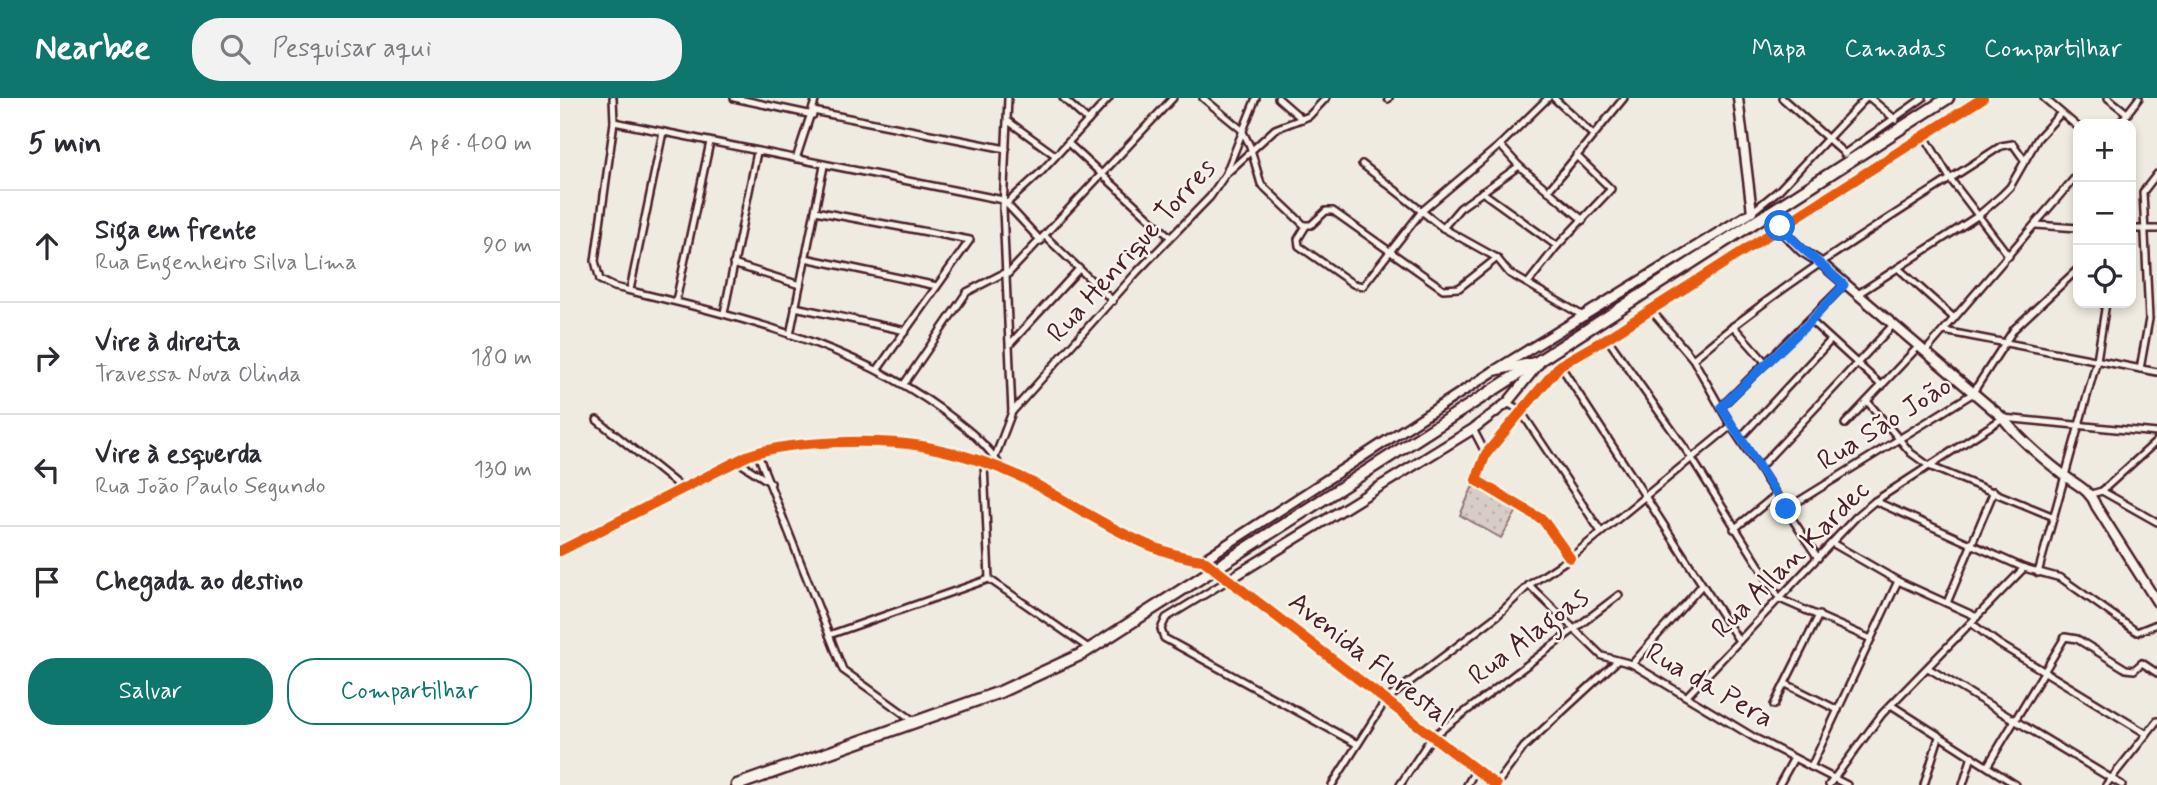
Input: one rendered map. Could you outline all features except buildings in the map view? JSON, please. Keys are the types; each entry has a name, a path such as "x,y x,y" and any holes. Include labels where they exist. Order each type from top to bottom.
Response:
{"highway":[{"path":"737,785 1012,687 1090,649 1542,360 1753,218 1767,216 1848,156 1899,123 1948,98"}],"street":[{"path":"613,98 614,122 595,270 604,283 724,313 878,369 962,425 995,457 1002,469"},
{"path":"734,98 1006,149"},
{"path":"796,159 816,98"},
{"path":"1008,98 1005,202 1012,412"},
{"path":"1063,98 1088,121"},
{"path":"1005,202 1068,143 1108,98"},
{"path":"904,384 967,292 1006,274 1043,239 1173,98"},
{"path":"1203,98 1242,130 1253,153 1261,184 1295,219 1306,226"},
{"path":"1225,175 1256,98"},
{"path":"1278,98 1302,119"},
{"name":"Rua Henrique Torres","path":"995,457 1012,412 1210,197 1225,175 1253,153 1275,129 1302,119 1326,98"},
{"path":"1497,258 1469,282 1448,290 1439,287 1390,250 1329,210 1306,226 1298,239 1299,246 1357,286 1363,286 1390,250 1422,211 1500,145 1548,98"},
{"path":"1554,98 1592,134"},
{"path":"1548,191 1624,98"},
{"path":"1738,98 1753,218"},
{"path":"1782,98 1848,156"},
{"path":"560,551 737,461 769,448 828,444 899,444 931,448 1002,469 1105,524 1182,558 1203,559 1494,371 1753,218 1868,98 1899,123 1923,98"},
{"path":"1570,558 1543,520 1476,480 1486,454 1560,365 1608,338 1983,98"},
{"path":"2043,98 2073,123"},
{"path":"2108,98 2128,114"},
{"path":"2124,119 2138,98"},
{"path":"1856,295 1979,215 2010,187 2038,138 2061,113"},
{"path":"1008,121 1055,155"},
{"path":"614,122 1005,202 1113,301"},
{"path":"630,290 663,132"},
{"path":"1924,135 1951,180 2009,256"},
{"path":"676,301 709,142"},
{"path":"1068,143 1171,237"},
{"path":"1693,359 1733,326 1821,263 2008,144 2015,145 2025,160"},
{"path":"1500,145 1519,166 1583,220"},
{"path":"724,313 757,152"},
{"path":"1528,283 1557,246 1611,188 1576,155"},
{"path":"1362,164 1443,228 1497,258 1509,273 1585,317"},
{"path":"790,335 824,166"},
{"path":"1443,228 1482,192 1519,166"},
{"path":"2140,369 2149,319 2143,192 2157,174"},
{"path":"1845,424 1882,386 1944,331 2073,180"},
{"path":"1482,192 1557,246"},
{"path":"815,211 970,240 878,369"},
{"path":"1767,216 1780,226 1802,251 1821,263 2003,418 2011,429 2064,475 2091,494 2157,602"},
{"path":"2036,225 2073,228"},
{"path":"2136,229 2157,229"},
{"path":"806,258 937,286"},
{"path":"733,264 800,285"},
{"path":"1899,268 1954,318"},
{"path":"1010,344 1078,270"},
{"name":"Rua São João","path":"1786,509 1870,460 1898,438 1972,394 2014,329 2073,274"},
{"path":"1721,407 1811,321 1844,285"},
{"path":"795,307 906,331"},
{"path":"2038,573 2096,360 2105,308"},
{"path":"1651,310 1693,359 1731,426 1818,558"},
{"path":"1811,321 1882,386"},
{"path":"1759,468 1893,325"},
{"path":"1733,326 1766,363"},
{"path":"1944,331 2157,372"},
{"path":"1608,338 1691,457 1780,599 1871,639"},
{"path":"1740,438 1831,340"},
{"path":"1494,371 1542,360"},
{"path":"1357,744 1164,638 1161,629 1166,618 1473,429 1507,403 1542,360"},
{"path":"1560,365 1739,641"},
{"path":"1867,401 1898,438 1929,466 2054,517"},
{"path":"1507,403 1520,410 1601,532"},
{"path":"2003,418 2157,433"},
{"name":"Rua Allan Kardec","path":"1687,696 1875,501 2003,418"},
{"path":"597,420 683,489"},
{"path":"1332,785 1386,700 1498,615 1529,585 1570,558 1731,426"},
{"path":"1473,429 1486,454"},
{"path":"2091,494 2102,491 2157,441"},
{"path":"757,452 847,674 914,721"},
{"path":"737,461 771,483"},
{"path":"984,464 989,579"},
{"path":"1947,603 1994,491"},
{"path":"2102,491 2157,522"},
{"path":"1734,529 1776,495"},
{"path":"1875,501 2024,569 2061,578 2137,632 2157,624"},
{"path":"1832,543 1898,582 1977,617"},
{"name":"Avenida Florestal","path":"1203,559 1496,785"},
{"path":"1829,785 1891,705 2024,569"},
{"path":"829,635 989,579"},
{"path":"989,579 1090,649"},
{"path":"1811,767 1898,582"},
{"name":"Rua da Pera","path":"1529,585 1602,656 1616,662 1632,664 1794,758 1847,785"},
{"path":"1632,664 1702,585"},
{"name":"Rua Alagoas","path":"1400,785 1432,738 1619,595"},
{"path":"1774,705 1819,615"},
{"path":"1971,623 2045,672 2157,738"},
{"path":"1988,765 2064,638 2077,639 2126,670 2132,671 2142,663 2157,673"},
{"path":"1496,785 1524,747 1616,662"},
{"path":"1927,668 2122,785"},
{"path":"1786,684 1838,710"},
{"path":"1891,705 1988,765 2015,785"},
{"path":"2106,785 2157,721"},
{"path":"1924,785 1940,737"},
{"path":"1963,785 1972,755"},
{"path":"1779,785 1794,758"},
{"path":"1467,785 1475,771"}],"shaded area":[{"path":"1476,486 1518,509 1501,538 1460,515 1472,488"}],"cycle path":[{"path":"1570,558 1543,520 1476,480 1486,454 1560,365 1607,338 1983,98"},
{"path":"560,551 747,456 764,451 809,444 858,442 904,444 950,452 1020,477 1137,540 1181,556 1203,560 1496,785"}],"route":[{"path":"1780,226 1802,251 1821,263 1844,285 1811,321 1721,407 1786,509"}]}
